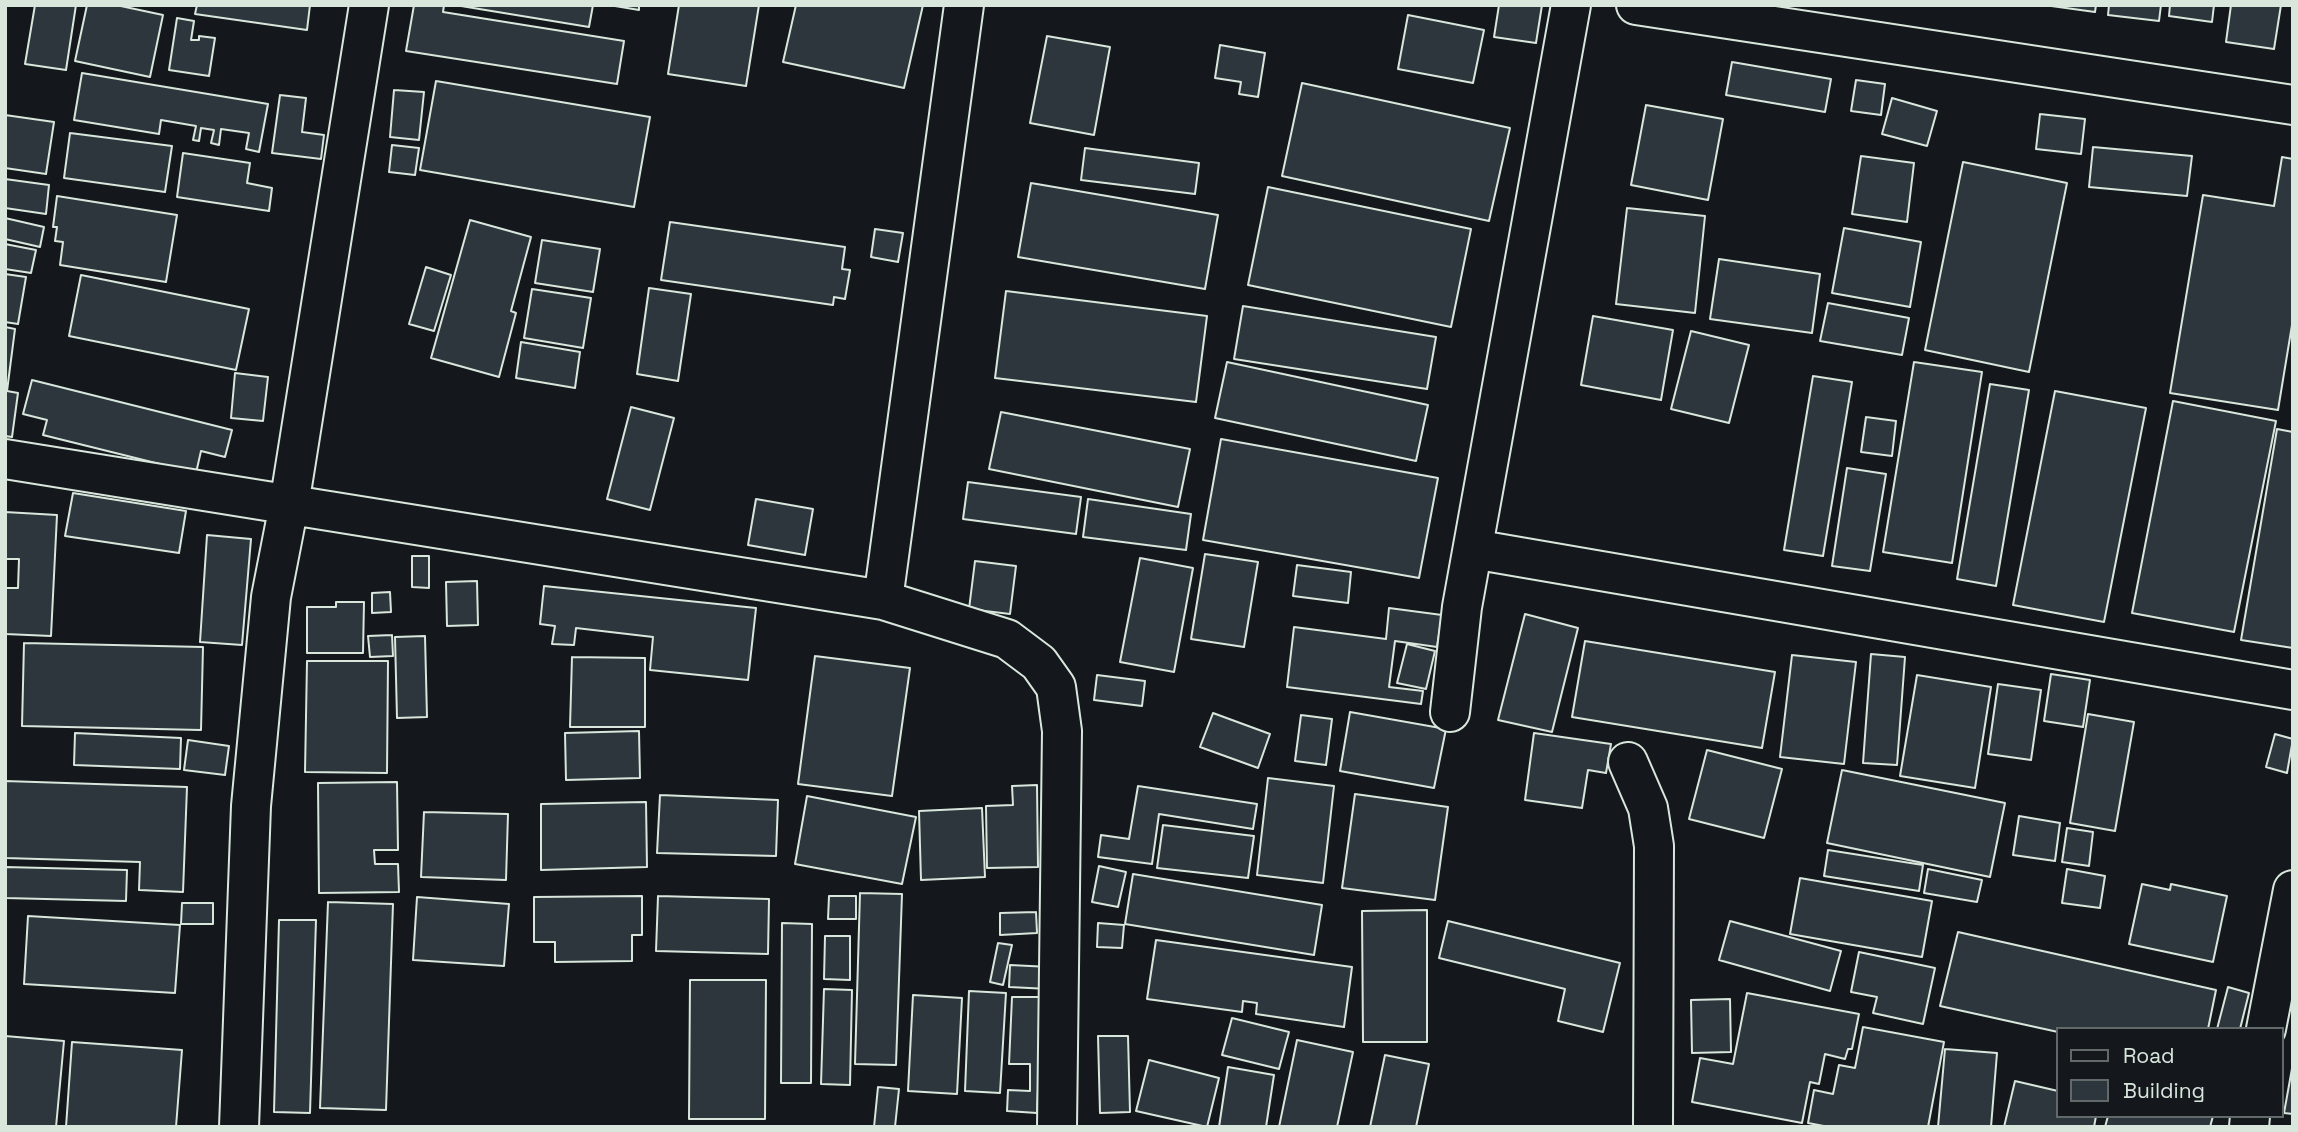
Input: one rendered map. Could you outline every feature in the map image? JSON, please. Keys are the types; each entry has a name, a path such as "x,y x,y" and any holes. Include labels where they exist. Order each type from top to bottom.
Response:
{"street":[{"path":"239,1127 251,806 271,597 289,505 369,5"},
{"path":"883,600 964,5"},
{"path":"1450,712 1456,651 1571,5"},
{"path":"1636,5 2293,105"},
{"path":"5,459 883,600 1007,639 1039,663 1056,687 1062,731 1057,1127"},
{"path":"1474,549 2293,690"},
{"path":"1628,762 1648,808 1654,846 1653,1127"},
{"path":"2266,1027 2293,890"}],"building":[{"path":"35,5 76,5 66,70 25,64"},
{"path":"87,5 116,5 163,15 150,77 75,61"},
{"path":"197,5 310,5 307,30 195,14"},
{"path":"414,5 444,5 443,12 624,41 617,84 406,51"},
{"path":"455,5 593,5 589,27"},
{"path":"609,5 639,5 639,10"},
{"path":"679,5 759,5 746,86 668,74"},
{"path":"796,5 923,5 904,88 783,62"},
{"path":"1499,5 1542,5 1536,43 1494,37"},
{"path":"2044,5 2096,5 2095,12"},
{"path":"2109,5 2161,5 2159,21 2108,15"},
{"path":"2170,5 2214,5 2212,22 2169,16"},
{"path":"2231,5 2281,5 2274,49 2226,42"},
{"path":"1408,15 1484,30 1473,83 1398,69"},
{"path":"177,18 194,21 191,40 199,40 199,36 215,38 209,76 169,70"},
{"path":"1047,36 1110,47 1094,135 1030,123"},
{"path":"1220,45 1265,53 1258,97 1239,94 1241,82 1215,78"},
{"path":"1732,62 1831,79 1825,112 1726,95"},
{"path":"82,73 268,104 259,152 246,149 249,133 221,129 219,145 211,143 214,130 201,128 199,141 193,140 196,126 161,120 159,134 74,120"},
{"path":"1856,80 1885,84 1881,115 1851,111"},
{"path":"436,81 650,117 634,207 420,170"},
{"path":"1302,83 1510,128 1489,221 1282,176"},
{"path":"394,90 424,92 419,140 390,137"},
{"path":"280,95 306,98 302,132 324,135 321,159 272,153"},
{"path":"1892,98 1937,111 1927,146 1882,134"},
{"path":"1646,105 1723,119 1708,200 1631,185"},
{"path":"2040,114 2085,119 2081,154 2036,149"},
{"path":"5,115 54,122 46,174 5,168"},
{"path":"70,133 172,146 165,192 64,178"},
{"path":"392,145 419,148 415,175 389,172"},
{"path":"2093,147 2192,156 2187,196 2089,187"},
{"path":"1085,148 1199,163 1195,194 1081,180"},
{"path":"183,153 250,163 247,183 272,188 269,211 177,197"},
{"path":"1861,156 1914,163 1907,222 1852,214"},
{"path":"2282,157 2293,159 2293,319 2278,410 2170,393 2203,195 2274,206"},
{"path":"1963,162 2067,183 2029,372 1925,350"},
{"path":"5,179 49,185 46,214 5,208"},
{"path":"1031,183 1218,215 1205,289 1018,257"},
{"path":"1268,187 1471,229 1451,327 1248,285"},
{"path":"57,196 177,215 166,282 60,265 63,242 55,241 57,227 53,227"},
{"path":"1627,208 1705,216 1695,313 1616,304"},
{"path":"5,218 44,227 40,247 5,239"},
{"path":"470,220 531,237 511,311 516,313 499,377 431,358"},
{"path":"670,222 845,247 842,269 850,270 845,299 834,297 833,305 661,280"},
{"path":"1844,228 1921,242 1910,307 1832,293"},
{"path":"875,229 903,233 898,262 871,257"},
{"path":"542,240 600,249 593,292 535,283"},
{"path":"5,244 36,250 31,273 5,269"},
{"path":"1719,259 1820,274 1812,333 1710,319"},
{"path":"426,267 451,275 434,331 409,324"},
{"path":"5,274 26,277 18,324 5,322"},
{"path":"81,275 249,309 236,370 69,336"},
{"path":"649,288 691,294 678,381 637,374"},
{"path":"532,289 591,298 583,348 524,338"},
{"path":"1006,291 1207,316 1196,402 995,378"},
{"path":"1828,303 1909,318 1902,355 1820,341"},
{"path":"1243,306 1436,337 1427,389 1234,359"},
{"path":"1593,316 1673,330 1661,400 1581,385"},
{"path":"5,327 15,329 7,391 18,393 12,437 5,436"},
{"path":"1691,331 1749,345 1729,423 1671,409"},
{"path":"521,342 580,352 575,388 516,378"},
{"path":"1227,362 1428,405 1416,461 1215,418"},
{"path":"1914,362 1982,372 1952,563 1883,552"},
{"path":"235,373 268,377 263,421 231,418"},
{"path":"1813,376 1852,382 1823,556 1784,550"},
{"path":"32,380 232,430 225,457 201,451 196,473 43,435 47,420 23,414"},
{"path":"1990,384 2029,390 1996,586 1957,579"},
{"path":"2055,391 2146,408 2104,622 2013,605"},
{"path":"2173,401 2276,421 2234,632 2132,613"},
{"path":"631,407 674,418 650,510 607,499"},
{"path":"1001,412 1190,449 1178,507 989,469"},
{"path":"1866,417 1896,421 1892,456 1861,452"},
{"path":"2277,429 2293,432 2293,648 2241,640"},
{"path":"1221,439 1438,478 1419,578 1203,540"},
{"path":"1847,468 1886,474 1870,571 1832,566"},
{"path":"968,482 1081,497 1076,534 963,519"},
{"path":"73,493 186,511 179,553 65,536"},
{"path":"756,499 813,509 805,555 748,545"},
{"path":"1088,499 1191,514 1186,550 1083,537"},
{"path":"5,512 57,515 51,636 5,634 5,588 18,588 19,559 5,559"},
{"path":"207,535 251,539 242,645 200,642"},
{"path":"1205,554 1258,562 1244,647 1191,639"},
{"path":"412,556 429,556 429,588 412,587"},
{"path":"1140,558 1193,568 1174,672 1120,662"},
{"path":"975,561 1016,566 1010,614 969,609"},
{"path":"1297,565 1351,572 1348,603 1293,596"},
{"path":"477,581 478,625 447,626 446,582"},
{"path":"544,586 756,608 748,680 650,670 653,637 576,628 574,645 552,644 555,626 540,624"},
{"path":"390,592 391,612 372,613 372,593"},
{"path":"336,602 364,602 363,653 307,653 307,607 336,607"},
{"path":"1389,608 1442,615 1437,647 1395,641 1389,687 1423,691 1421,704 1287,687 1294,627 1386,639"},
{"path":"1525,614 1578,628 1552,732 1498,720"},
{"path":"392,635 393,656 370,657 368,636"},
{"path":"425,636 427,717 397,718 395,637"},
{"path":"1585,641 1775,672 1762,748 1572,717"},
{"path":"24,643 203,647 201,730 22,726"},
{"path":"1407,644 1435,651 1426,689 1397,683"},
{"path":"1871,654 1905,657 1897,765 1863,763"},
{"path":"1792,655 1856,662 1844,764 1780,757"},
{"path":"815,656 910,668 892,796 798,784"},
{"path":"572,657 645,658 645,727 570,727"},
{"path":"307,661 388,661 387,773 305,772"},
{"path":"2051,674 2090,680 2083,727 2044,721"},
{"path":"1097,675 1145,681 1142,706 1094,700"},
{"path":"1917,675 1991,687 1975,788 1900,776"},
{"path":"1998,684 2041,690 2031,760 1988,754"},
{"path":"1350,712 1446,729 1434,788 1340,771"},
{"path":"1213,713 1270,734 1258,768 1200,747"},
{"path":"2088,714 2134,722 2115,831 2070,823"},
{"path":"1301,715 1332,719 1326,765 1295,761"},
{"path":"639,731 640,778 566,780 565,733"},
{"path":"75,733 181,738 180,769 74,765"},
{"path":"1534,733 1611,744 1606,773 1588,770 1582,808 1525,800"},
{"path":"2275,734 2293,739 2287,773 2266,767"},
{"path":"188,740 229,746 225,775 184,770"},
{"path":"1707,750 1782,769 1764,838 1689,819"},
{"path":"1842,770 2005,803 1990,877 1827,843"},
{"path":"1268,778 1334,786 1323,883 1257,875"},
{"path":"5,781 187,787 183,892 139,890 140,862 5,858"},
{"path":"397,782 398,850 374,850 375,864 398,864 399,892 319,893 318,783"},
{"path":"1037,785 1038,867 987,868 986,806 1013,805 1012,786"},
{"path":"1138,786 1257,804 1253,829 1159,814 1152,864 1098,857 1101,835 1129,839"},
{"path":"1355,794 1448,807 1435,900 1342,888"},
{"path":"660,795 778,800 776,856 657,853"},
{"path":"807,796 916,817 902,884 795,864"},
{"path":"646,802 647,867 541,870 541,804"},
{"path":"982,808 985,877 921,880 919,811"},
{"path":"424,812 508,814 506,880 421,877"},
{"path":"2019,816 2060,823 2055,861 2013,855"},
{"path":"1163,825 1254,836 1248,878 1157,868"},
{"path":"2067,828 2093,832 2089,866 2062,862"},
{"path":"1828,850 1923,865 1919,891 1824,876"},
{"path":"1099,866 1126,872 1118,907 1092,902"},
{"path":"5,867 127,870 126,901 5,898"},
{"path":"1928,869 1982,880 1977,902 1924,893"},
{"path":"2067,869 2105,876 2100,908 2062,903"},
{"path":"1133,874 1322,905 1314,955 1125,924"},
{"path":"1800,878 1932,901 1922,957 1790,934"},
{"path":"2142,884 2170,890 2171,884 2227,896 2213,962 2129,944"},
{"path":"860,893 902,894 896,1065 855,1064"},
{"path":"642,896 642,935 632,935 632,961 555,962 555,942 534,942 534,897"},
{"path":"658,896 769,899 768,954 656,951"},
{"path":"829,896 856,896 856,919 828,919"},
{"path":"417,897 509,904 504,966 413,960"},
{"path":"328,902 393,904 386,1110 320,1108"},
{"path":"182,903 213,903 213,924 181,924"},
{"path":"1427,910 1427,1042 1363,1042 1362,911"},
{"path":"1036,912 1037,933 1000,935 1000,913"},
{"path":"28,916 180,925 175,993 24,984"},
{"path":"279,920 316,920 310,1113 274,1112"},
{"path":"1448,921 1620,963 1603,1032 1558,1021 1565,989 1439,958"},
{"path":"1730,921 1841,951 1830,991 1719,960"},
{"path":"782,923 812,924 811,1083 781,1083"},
{"path":"1098,923 1124,925 1122,948 1097,947"},
{"path":"1958,932 2216,990 2208,1027 2056,1027 2056,1032 1940,1006"},
{"path":"825,936 850,936 850,980 824,979"},
{"path":"1156,940 1352,967 1344,1027 1256,1014 1257,1003 1243,1001 1242,1012 1147,999"},
{"path":"998,943 1012,945 1003,985 990,982"},
{"path":"1859,952 1935,968 1923,1024 1873,1013 1877,997 1851,992"},
{"path":"1010,965 1050,967 1049,989 1009,987"},
{"path":"690,980 766,980 765,1119 689,1119"},
{"path":"2228,987 2249,993 2240,1027 2218,1027"},
{"path":"824,989 852,990 850,1085 821,1084"},
{"path":"969,991 1006,993 1000,1093 965,1091"},
{"path":"1747,993 1859,1014 1852,1049 1848,1049 1845,1059 1825,1054 1819,1084 1810,1082 1802,1123 1692,1102 1700,1058 1733,1064"},
{"path":"913,995 962,998 957,1094 908,1091"},
{"path":"1012,997 1042,997 1037,1113 1007,1111 1008,1090 1030,1091 1030,1064 1009,1064"},
{"path":"1730,999 1731,1052 1692,1053 1691,1000"},
{"path":"1232,1018 1289,1032 1279,1069 1222,1055"},
{"path":"1863,1027 1944,1042 1928,1127 1829,1127 1808,1123 1814,1090 1833,1094 1839,1065 1855,1068"},
{"path":"5,1036 64,1041 56,1127 5,1127"},
{"path":"1098,1036 1128,1036 1130,1112 1100,1113"},
{"path":"1297,1040 1353,1052 1337,1127 1279,1127"},
{"path":"72,1042 182,1050 176,1127 66,1127"},
{"path":"1945,1049 1997,1053 1991,1127 1938,1127"},
{"path":"1385,1055 1429,1064 1416,1127 1370,1127"},
{"path":"1149,1060 1219,1078 1207,1127 1136,1111"},
{"path":"2293,1063 2293,1114 2284,1113"},
{"path":"1228,1067 1274,1075 1266,1127 1219,1127"},
{"path":"2015,1081 2056,1091 2056,1118 2096,1118 2094,1127 2004,1127"},
{"path":"878,1087 899,1089 895,1127 874,1127"},
{"path":"2107,1118 2212,1118 2210,1127 2105,1127"}]}
